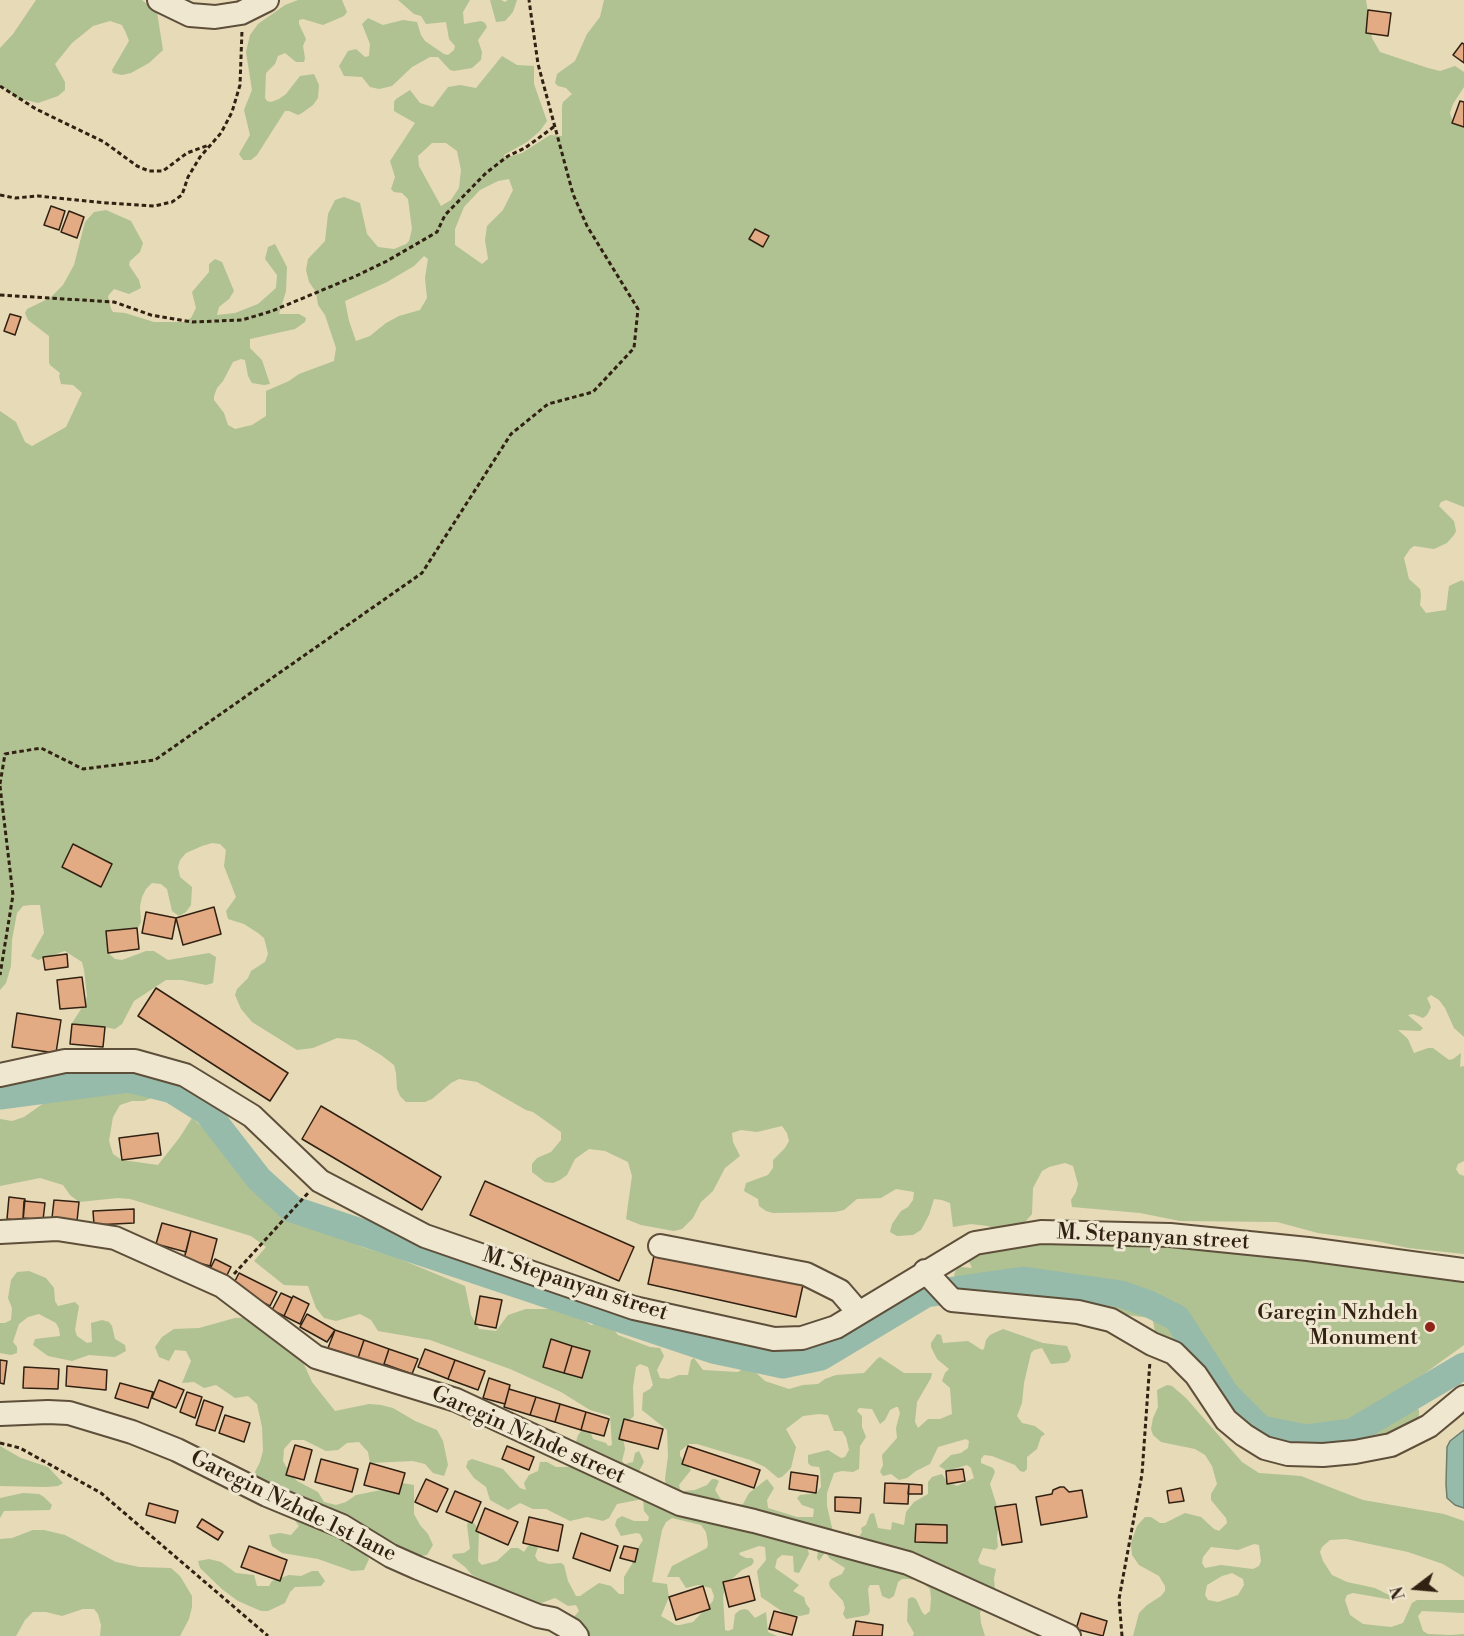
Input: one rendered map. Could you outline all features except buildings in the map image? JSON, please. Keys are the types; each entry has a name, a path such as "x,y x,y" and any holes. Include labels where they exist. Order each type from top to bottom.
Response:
{"street":[{"path":"159,0 190,15 215,17 241,13 267,0"},
{"name":"M. Stepanyan street","path":"0,1075 65,1061 135,1061 185,1075 252,1116 320,1181 425,1236 634,1308 774,1339 802,1338 836,1327 925,1271 975,1243 1041,1232 1170,1235 1308,1249 1464,1270"},
{"name":"Garegin Nzhde street","path":"0,1232 57,1229 115,1238 222,1286 316,1357 456,1400 680,1504 754,1521 908,1563 1069,1636"},
{"path":"660,1246 806,1275 840,1291 859,1313"},
{"path":"925,1271 952,1300 1078,1312 1111,1320 1152,1344 1174,1353 1211,1395 1226,1420 1265,1448 1288,1454 1323,1455 1391,1445 1429,1426 1464,1397"},
{"name":"Garegin Nzhde 1st lane","path":"0,1413 69,1413 132,1432 177,1450 275,1499 342,1526 400,1560 460,1586 487,1594 538,1616 553,1619 572,1630 577,1636"}],"path":[{"path":"0,975 12,895 0,785 4,754 40,748 83,769 155,760 422,573 511,434 548,404 593,392 634,348 638,309 580,213 573,194 538,64 529,0"},
{"path":"0,195 15,198 38,196 154,206 172,202 182,195 188,177 200,157 221,133 232,112 240,85 241,13"},
{"path":"0,86 36,109 104,142 137,166 149,171 163,171 186,153 211,144"},
{"path":"0,295 114,302 152,315 192,322 242,320 272,311 356,276 437,232 445,215 486,173 555,126"},
{"path":"241,1267 320,1181"},
{"path":"1122,1636 1119,1599 1142,1474 1152,1344"},
{"path":"0,1443 20,1448 101,1493 268,1636"}],"shaded area":[{"path":"36,0 142,0 157,12 163,50 149,63 131,73 122,75 113,73 112,70 129,41 126,33 122,25 110,21 93,26 72,43 55,64 65,82 65,90 58,96 38,103 17,98 0,84 0,48 13,34"},
{"path":"298,0 342,0 347,12 344,16 323,25 299,20 306,39 303,46 304,62 296,62 285,53 278,56 275,64 266,73 265,98 271,102 279,99 300,76 314,74 319,85 318,98 313,105 298,115 285,111 257,155 251,160 243,160 239,154 250,135 244,110 252,90 246,52 250,35 258,24 285,5"},
{"path":"398,0 470,0 463,12 464,24 481,21 487,27 478,40 482,52 481,60 472,68 454,71 450,70 438,57 430,57 412,67 392,86 379,89 370,87 362,77 344,76 339,66 348,51 356,49 365,57 369,56 370,44 362,24 368,18 383,25 403,20 417,22 425,41 444,54 448,55 454,50 455,46 449,39 446,22 426,24 421,16 414,14"},
{"path":"490,0 505,2 517,0 513,12 505,21 496,22"},
{"path":"604,0 1366,0 1372,38 1380,52 1440,71 1455,66 1464,72 1464,87 1450,113 1453,122 1464,125 1464,507 1446,500 1441,502 1439,506 1454,521 1456,531 1454,535 1447,543 1434,549 1414,546 1404,558 1409,579 1420,589 1420,605 1426,613 1446,610 1449,586 1462,580 1464,582 1464,1037 1454,1028 1439,1000 1431,995 1427,998 1431,1007 1427,1015 1423,1018 1413,1014 1408,1015 1423,1028 1420,1031 1398,1030 1408,1039 1414,1053 1433,1048 1449,1060 1461,1053 1460,1067 1464,1066 1464,1161 1458,1164 1456,1169 1464,1176 1464,1254 1408,1248 1318,1233 1277,1222 1180,1221 1140,1213 1072,1207 1071,1200 1078,1184 1073,1166 1065,1163 1042,1171 1033,1188 1032,1214 1019,1226 1003,1232 988,1226 971,1224 953,1227 950,1203 934,1199 921,1230 913,1235 897,1236 890,1232 892,1224 913,1200 914,1192 896,1189 881,1198 857,1199 844,1210 835,1212 773,1213 759,1206 758,1199 744,1191 746,1183 768,1175 773,1168 773,1160 785,1148 789,1141 782,1126 757,1132 741,1130 732,1133 733,1142 740,1156 725,1168 713,1191 701,1202 693,1218 682,1229 674,1231 641,1225 626,1219 632,1176 628,1162 605,1151 589,1149 575,1159 567,1175 553,1183 545,1182 532,1172 532,1164 537,1158 551,1152 561,1140 561,1132 533,1112 477,1082 459,1079 432,1099 425,1102 406,1102 397,1089 394,1065 356,1040 337,1038 313,1048 297,1050 252,1022 241,1009 235,995 251,971 265,962 268,954 264,938 244,924 228,919 226,911 236,897 224,866 226,850 220,844 212,843 202,846 186,853 180,860 178,867 180,877 192,887 191,905 186,912 179,916 172,911 167,889 161,884 152,883 142,897 141,922 137,930 113,938 107,945 108,953 115,959 122,960 146,951 154,951 168,960 209,953 216,957 213,983 206,985 182,980 166,980 134,1001 122,1024 115,1029 98,1026 74,1030 72,1023 87,996 82,962 65,951 38,960 31,956 44,933 40,905 31,905 23,906 17,913 12,940 11,966 6,983 0,990 0,411 16,422 25,442 32,446 66,427 82,393 73,385 61,384 60,373 49,362 49,336 28,320 25,313 27,309 50,298 63,285 74,265 85,222 94,212 106,210 131,221 143,243 140,252 130,261 129,265 139,280 141,288 129,294 114,289 108,296 111,309 113,312 125,313 154,322 184,322 191,318 196,308 192,292 209,272 209,264 215,259 222,262 234,291 229,299 219,307 217,315 235,313 258,304 276,288 277,275 265,259 268,247 275,244 287,267 286,291 279,314 299,314 306,318 305,322 295,329 250,339 250,348 262,360 270,384 252,383 245,360 241,359 233,362 214,396 228,425 235,429 252,425 266,416 266,391 299,374 334,361 336,348 306,270 308,259 325,241 328,214 335,200 344,197 360,203 367,234 378,247 394,249 409,241 412,229 408,199 402,193 391,189 395,177 390,161 415,123 394,111 396,99 410,90 420,103 433,107 448,87 460,85 476,88 502,56 517,65 534,66 534,84 547,121 540,131 527,142 504,155 505,158 522,153 550,135 562,136 562,106 572,94 555,83 557,74 575,61 587,34 600,17","holes":["432,143 446,143 457,151 461,170 459,188 451,200 441,206 419,166 418,156","509,179 513,190 503,210 487,226 485,240 488,259 482,264 455,245 455,229 464,207 480,190 498,181","424,256 428,259 425,278 427,298 420,310 399,316 370,336 356,341 345,301 387,282 414,266"]},
{"path":"144,1075 156,1096 144,1101 132,1101 120,1105 113,1117 109,1141 113,1154 122,1160 158,1165 192,1118 271,1187 292,1209 362,1247 395,1257 465,1286 471,1315 479,1329 496,1331 508,1315 526,1309 555,1309 574,1314 591,1325 599,1323 610,1325 618,1335 650,1347 660,1348 664,1356 657,1370 660,1378 669,1379 679,1375 688,1375 691,1360 694,1358 703,1370 738,1372 745,1368 752,1369 765,1381 789,1389 818,1384 836,1375 864,1373 880,1357 904,1373 932,1373 917,1402 915,1422 918,1428 928,1419 940,1419 952,1414 950,1388 942,1381 949,1369 937,1359 931,1347 937,1334 941,1335 943,1343 968,1341 982,1350 990,1335 1003,1329 1043,1343 1067,1346 1071,1356 1065,1363 1051,1364 1042,1348 1031,1353 1022,1403 1017,1416 1022,1423 1035,1426 1045,1434 1041,1437 1037,1449 1027,1457 1027,1469 1024,1472 1020,1471 1015,1465 992,1456 984,1455 981,1459 981,1463 993,1468 995,1472 990,1484 1000,1516 998,1547 995,1550 983,1548 978,1560 980,1564 996,1569 995,1590 987,1590 980,1613 985,1636 913,1636 914,1633 907,1621 908,1599 912,1597 916,1599 925,1615 930,1611 931,1598 930,1589 920,1581 909,1579 902,1579 898,1582 894,1596 889,1599 882,1596 879,1585 870,1585 868,1615 846,1619 843,1614 845,1608 843,1601 829,1583 831,1579 842,1574 845,1568 829,1558 826,1551 819,1561 817,1558 819,1546 842,1539 849,1532 851,1538 859,1537 862,1532 861,1528 866,1525 870,1514 874,1513 878,1528 891,1530 892,1522 904,1525 906,1512 914,1502 928,1494 928,1482 932,1477 942,1474 947,1482 957,1486 974,1478 971,1468 967,1465 947,1471 939,1466 951,1455 961,1453 968,1448 969,1441 966,1439 938,1447 930,1464 907,1478 899,1480 891,1474 883,1476 880,1472 883,1465 882,1455 897,1438 896,1428 900,1413 898,1407 890,1410 880,1424 872,1409 859,1408 857,1411 862,1416 862,1427 866,1437 860,1446 859,1469 853,1472 834,1473 827,1493 827,1506 833,1532 806,1543 809,1554 799,1573 794,1572 793,1556 782,1555 777,1559 775,1568 799,1585 793,1591 804,1597 810,1609 809,1614 800,1616 786,1614 761,1597 757,1571 766,1560 765,1547 759,1546 739,1553 754,1561 752,1565 742,1570 726,1584 723,1596 725,1630 733,1629 735,1614 745,1609 755,1618 766,1612 768,1632 777,1636 579,1636 573,1618 579,1611 576,1605 568,1606 555,1598 536,1605 490,1589 487,1582 472,1575 452,1557 453,1554 464,1553 470,1549 467,1525 469,1521 475,1524 479,1532 478,1561 482,1565 497,1561 511,1548 518,1548 524,1552 528,1546 534,1544 538,1547 535,1556 538,1561 564,1565 568,1581 576,1596 580,1596 599,1583 611,1586 619,1594 624,1594 624,1577 643,1540 640,1534 636,1533 621,1536 615,1525 617,1519 622,1516 634,1521 648,1521 649,1517 644,1511 643,1499 617,1504 609,1518 603,1521 587,1517 570,1521 546,1509 533,1509 520,1503 508,1510 490,1500 486,1487 474,1478 466,1467 468,1461 472,1459 503,1469 520,1488 526,1490 524,1483 529,1475 538,1471 540,1462 547,1462 556,1467 569,1467 578,1435 582,1430 590,1431 593,1439 606,1443 608,1446 612,1445 610,1416 590,1410 561,1392 510,1369 430,1340 378,1331 371,1320 360,1314 336,1321 324,1318 316,1308 308,1286 284,1285 254,1261 266,1247 251,1236 130,1199 79,1202 63,1185 40,1178 0,1186 0,1119 12,1121 24,1117 54,1096 74,1086","holes":["640,1364 648,1367 653,1385 643,1393 642,1410 667,1430 666,1487 638,1473 644,1462 639,1451 635,1453 633,1462 625,1464 622,1461 625,1449 623,1437 625,1424 634,1416 633,1387 636,1367","828,1415 834,1431 842,1431 846,1437 849,1450 845,1457 841,1458 828,1450 808,1455 808,1463 819,1467 821,1487 816,1493 800,1495 797,1498 802,1505 814,1509 813,1517 797,1517 768,1508 767,1500 774,1488 767,1479 749,1493 743,1504 739,1505 720,1498 715,1490 719,1481 715,1479 695,1490 680,1489 679,1485 691,1470 680,1456 680,1451 689,1444 697,1444 750,1460 765,1467 778,1478 782,1477 791,1468 796,1447 786,1429 803,1416","672,1518 701,1525 706,1532 708,1544 707,1548 672,1566 667,1577 679,1577 686,1588 698,1585 711,1588 714,1596 713,1601 693,1622 680,1625 661,1616 669,1597 667,1584 652,1582 662,1530 666,1522"]},
{"path":"1124,1229 1464,1277 1464,1345 1378,1407 1398,1403 1410,1404 1419,1410 1419,1415 1415,1426 1366,1450 1263,1441 1158,1337 1150,1318 1072,1303 966,1293 954,1275 961,1267 972,1268 967,1257 977,1248 1042,1243 1103,1246"},
{"path":"29,1271 46,1278 54,1288 55,1301 58,1306 75,1302 79,1306 75,1330 77,1336 87,1343 92,1342 91,1323 102,1320 109,1322 115,1339 125,1345 126,1351 115,1357 89,1355 72,1361 48,1356 33,1345 35,1339 60,1336 59,1329 56,1323 39,1314 28,1317 19,1324 13,1342 17,1347 17,1353 11,1355 0,1353 0,1323 11,1320 12,1308 8,1298 11,1280 17,1272"},
{"path":"259,1317 302,1360 312,1382 335,1411 369,1404 381,1405 393,1408 437,1430 443,1441 448,1465 444,1476 433,1473 425,1464 413,1461 370,1463 368,1452 359,1442 347,1443 338,1450 326,1451 304,1440 292,1440 284,1449 283,1461 297,1481 318,1492 324,1502 336,1505 356,1495 391,1488 402,1483 414,1485 414,1514 433,1545 427,1555 414,1557 375,1535 366,1527 355,1523 341,1538 350,1546 361,1550 369,1559 364,1570 352,1571 318,1559 282,1553 272,1546 269,1535 280,1533 291,1535 299,1526 285,1507 259,1483 255,1472 263,1451 262,1427 257,1404 248,1396 235,1398 216,1385 204,1388 194,1382 182,1383 191,1361 186,1351 175,1350 169,1361 159,1357 155,1347 162,1337 174,1329 199,1328 235,1318"},
{"path":"1167,1385 1172,1386 1186,1398 1242,1462 1259,1473 1301,1476 1363,1500 1444,1514 1464,1521 1464,1577 1443,1564 1408,1552 1346,1539 1330,1540 1320,1552 1332,1575 1347,1582 1375,1588 1391,1596 1393,1600 1353,1593 1347,1595 1345,1600 1350,1615 1363,1624 1391,1627 1403,1623 1412,1603 1417,1600 1464,1600 1464,1613 1422,1611 1418,1616 1423,1631 1428,1634 1464,1634 1464,1636 1133,1636 1139,1613 1165,1591 1165,1586 1159,1576 1139,1565 1132,1555 1131,1543 1137,1526 1145,1517 1165,1523 1185,1513 1201,1517 1219,1531 1227,1523 1226,1518 1211,1500 1211,1494 1217,1484 1212,1466 1205,1455 1195,1449 1161,1442 1153,1435 1151,1429 1158,1407 1157,1390","holes":["1254,1544 1259,1545 1261,1561 1259,1566 1253,1569 1221,1565 1205,1568 1202,1563 1203,1557 1211,1547 1238,1550","1232,1573 1243,1579 1244,1585 1238,1595 1218,1602 1208,1600 1205,1595 1207,1585"]},
{"path":"1464,1430 1464,1508 1455,1505 1447,1498 1446,1484 1447,1447 1450,1441"},
{"path":"0,1446 21,1458 48,1467 63,1483 46,1487 0,1486"},
{"path":"23,1493 39,1494 44,1497 52,1505 50,1510 4,1511 0,1518 0,1498"},
{"path":"33,1530 65,1535 116,1562 139,1567 171,1568 180,1576 192,1596 189,1619 180,1636 100,1636 101,1625 98,1614 94,1609 83,1609 62,1616 33,1612 25,1620 16,1636 0,1636 0,1539 12,1538"},
{"path":"209,1559 221,1562 236,1573 254,1575 257,1586 269,1586 272,1581 289,1575 301,1576 312,1571 318,1571 325,1581 321,1586 295,1587 285,1603 268,1611 261,1611 238,1601 200,1568 198,1561"}],"waterway":[{"path":"0,1096 128,1079 172,1090 207,1112 259,1179 292,1209 713,1350 783,1365 821,1357 926,1294 1023,1280 1121,1294 1149,1304 1177,1318 1226,1394 1261,1429 1306,1438 1352,1432 1464,1366"}],"place":[{"name":"Garegin Nzhdeh Monument","path":"1430,1327"}]}
